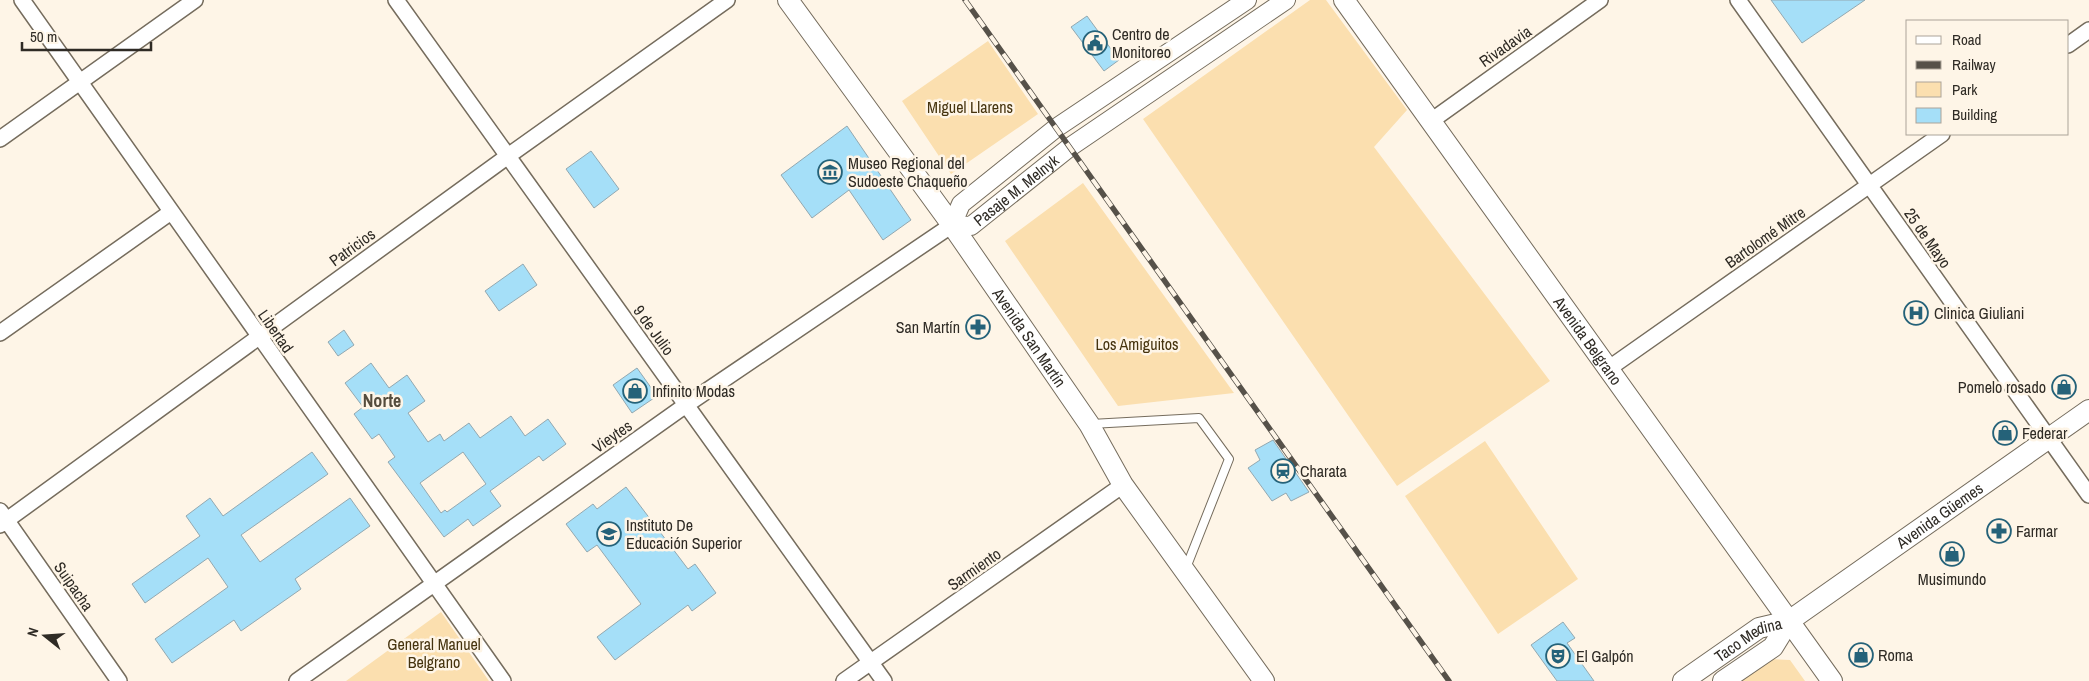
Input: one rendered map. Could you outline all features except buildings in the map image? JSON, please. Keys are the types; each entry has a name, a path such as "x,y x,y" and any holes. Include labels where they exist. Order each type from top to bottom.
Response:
{"main road":[{"name":"Avenida San Martín","path":"788,0 952,225 1089,424 1123,485 1186,570 1264,681"},
{"name":"Avenida Belgrano","path":"1344,0 1832,681"},
{"name":"Avenida Güemes","path":"1789,621 2089,410"},
{"name":"Taco Medina","path":"1683,681 1759,628 1789,621"},
{"name":"Taco Medina","path":"1723,681 1773,647 1789,621"}],"street":[{"name":"Libertad","path":"22,0 503,681"},
{"path":"0,139 195,0"},
{"name":"9 de Julio","path":"396,0 884,681"},
{"name":"Patricios","path":"2,518 727,0"},
{"name":"Pasaje M. Melnyk","path":"1247,0 1056,128 961,204 952,225 971,226 1070,147 1286,0"},
{"name":"Rivadavia","path":"1431,121 1600,0"},
{"name":"25 de Mayo","path":"1738,0 2089,495"},
{"path":"2069,44 2089,30"},
{"name":"Bartolomé Mitre","path":"1608,369 1941,135"},
{"path":"0,333 171,212"},
{"name":"Vieytes","path":"298,681 686,405 952,225"},
{"name":"Sarmiento","path":"844,681 1123,485"},
{"name":"Suipacha","path":"2,518 119,681"}],"lane":[{"path":"1089,424 1199,418 1229,459 1186,570"}],"green space":[{"path":"1310,0 1326,0 1407,110 1374,147 1550,381 1397,486 1143,119"},
{"name":"Miguel Llarens","path":"988,41 1038,114 951,174 902,101"},
{"name":"Los Amiguitos","path":"1083,183 1234,393 1118,406 1005,241"},
{"path":"1485,441 1578,579 1498,634 1405,496"},
{"name":"General Manuel Belgrano","path":"441,612 489,681 346,681"},
{"path":"1768,659 1790,660 1805,681 1736,681"}],"railway":[{"path":"965,0 1449,681"}],"place":[{"name":"Centro de Monitoreo","path":"1095,43"},
{"name":"Museo Regional del Sudoeste Chaqueño","path":"830,172"},
{"name":"Clinica Giuliani","path":"1916,313"},
{"name":"San Martín","path":"978,327"},
{"name":"Pomelo rosado","path":"2064,387"},
{"name":"Infinito Modas","path":"635,391"},
{"name":"Federar","path":"2005,433"},
{"name":"Charata","path":"1283,471"},
{"name":"Farmar","path":"1999,531"},
{"name":"Instituto De Educación Superior","path":"609,534"},
{"name":"Musimundo","path":"1952,554"},
{"name":"Roma","path":"1861,655"},
{"name":"El Galpón","path":"1558,656"}],"district":[{"name":"Norte","path":"382,400"}]}
